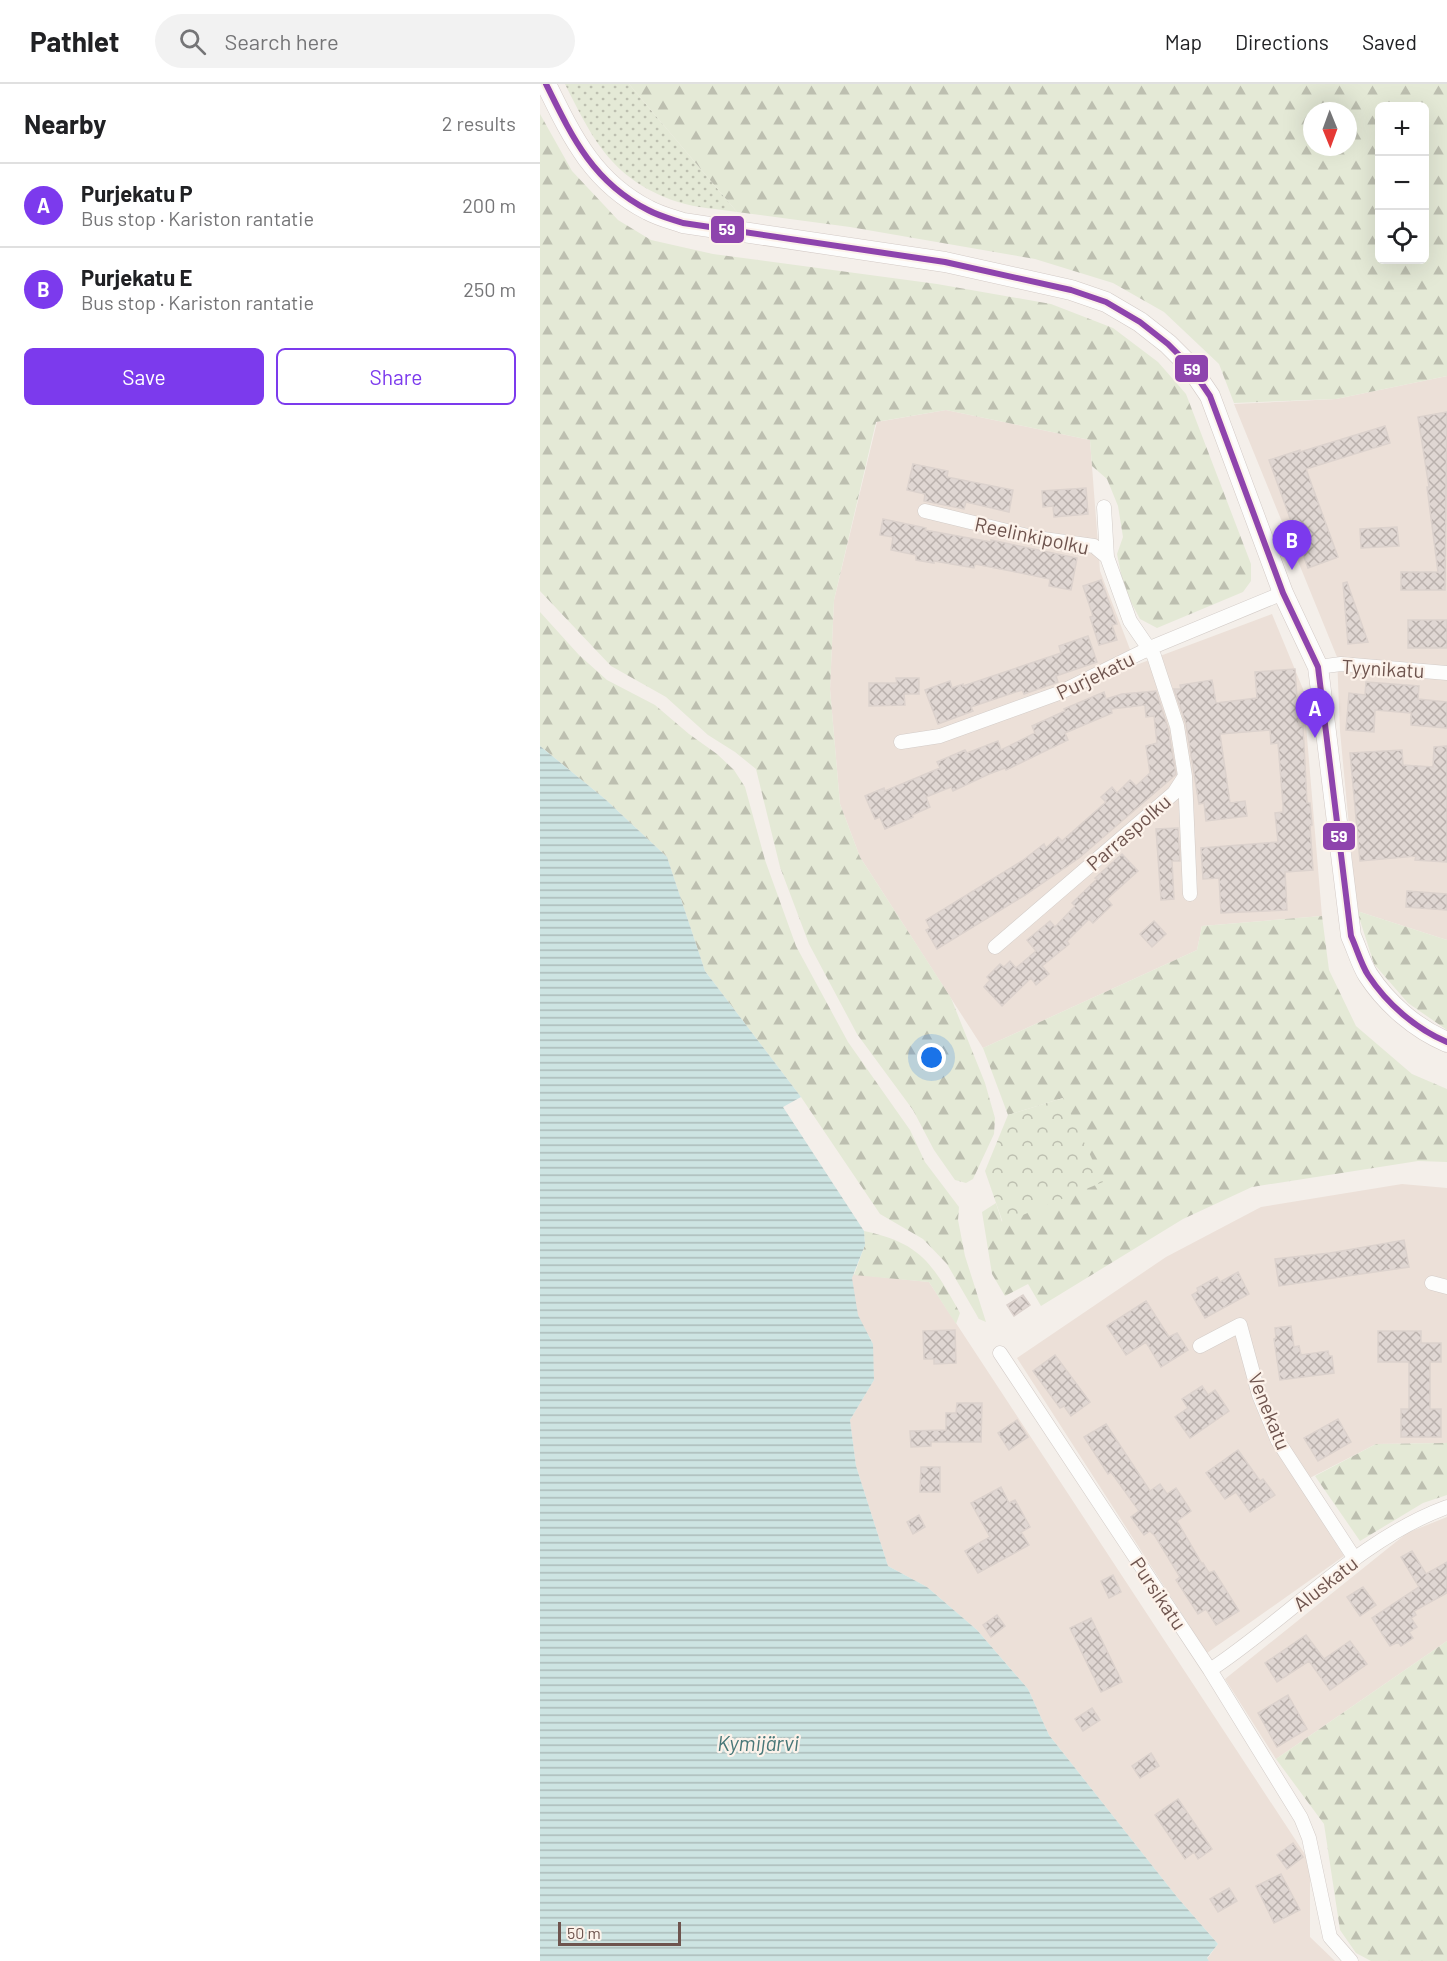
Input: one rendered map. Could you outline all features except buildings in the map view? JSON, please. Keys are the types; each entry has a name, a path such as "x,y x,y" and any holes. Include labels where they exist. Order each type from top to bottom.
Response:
{"street":[{"path":"546,84 568,129 594,170 629,199 650,211 683,223 945,262 1035,281 1106,302 1140,322 1168,344 1189,365 1210,396 1283,593 1318,667 1351,936 1367,974 1392,1006 1433,1036 1447,1042"},
{"path":"1104,507 1107,556"},
{"name":"Reelinkipolku","path":"925,511 1036,538 1094,546 1107,556 1119,596 1130,621 1150,648"},
{"name":"Purjekatu","path":"901,742 940,736 1059,693 1150,648 1283,593"},
{"name":"Parraspolku","path":"995,947 1174,793 1185,776 1177,726 1150,648"},
{"name":"Tyynikatu","path":"1318,667 1341,664 1447,673"},
{"path":"1185,776 1190,894"},
{"path":"1432,1283 1447,1287"},
{"name":"Venekatu","path":"1200,1346 1240,1325 1259,1395 1278,1442 1355,1559"},
{"name":"Pursikatu","path":"1000,1353 1210,1670 1301,1818 1309,1838 1330,1937 1351,1961"},
{"name":"Aluskatu","path":"1210,1670 1239,1652 1355,1559 1402,1526 1447,1507"}],"shaded area":[{"path":"1447,376 1447,940 1357,911 1340,731 1337,657 1234,404 1336,399"},
{"path":"946,410 1090,440 1100,571 1136,665 1272,614 1303,689 1322,916 1202,926 1197,950 983,1048 860,857 840,804 830,689 834,600 877,422"},
{"path":"1402,1184 1447,1188 1447,1443 1376,1444 1298,1484 1344,1556 1207,1653 1017,1358 1166,1257 1261,1207"},
{"path":"851,1274 929,1282 1310,1862 1310,1937 1335,1961 1209,1961 1207,1959 1218,1944 1177,1897 1049,1735 1028,1689 977,1630 927,1587 888,1566 856,1466 850,1420 874,1380 872,1341 856,1316"},
{"path":"1447,1517 1447,1641 1276,1759 1225,1679 1407,1533"}],"green space":[{"path":"565,84 629,84 737,212 678,202 637,182 621,170 596,141"},
{"path":"629,84 1447,84 1447,376 1336,399 1234,403 1219,364 1164,312 1113,283 1035,259 850,227 737,212"},
{"path":"540,114 572,171 618,220 651,240 713,254 937,284 1051,304 1113,328 1158,362 1186,394 1251,564 1251,581 1243,592 1157,628 1140,619 1124,589 1117,554 1123,537 1118,506 1107,479 1092,466 1090,440 946,410 876,422 834,600 830,689 840,804 860,857 951,998 985,1083 995,1118 994,1134 973,1179 966,1183 955,1180 934,1150 913,1110 857,1034 809,944 780,867 756,769 708,735 666,697 611,666 540,591"},
{"path":"540,612 579,655 607,680 655,705 717,754 734,770 745,787 765,860 796,946 848,1042 910,1130 925,1162 959,1207 958,1220 965,1256 986,1322 979,1319 947,1264 923,1239 880,1214 801,1097 705,971 667,857 605,799 540,746"},
{"path":"1357,911 1447,940 1447,1030 1408,1003 1374,964"},
{"path":"1322,916 1329,970 1356,1026 1412,1074 1447,1089 1447,1162 1418,1161 1252,1187 1183,1219 1041,1306 1028,1284 1005,1296 992,1274 982,1212 996,1203 1002,1222 1063,1098 1008,1115 983,1048 1197,950 1202,926"},
{"path":"1063,1098 1103,1182 1003,1223 985,1171 1008,1115"},
{"path":"864,1231 900,1242 924,1258 942,1282 960,1313 956,1324 929,1282 854,1275 865,1245"},
{"path":"1447,1443 1447,1495 1423,1503 1360,1541 1315,1476 1376,1444"},
{"path":"1447,1641 1447,1961 1371,1961 1356,1953 1340,1930 1324,1824 1276,1759"}],"water":[{"name":"Kymijärvi","path":"540,746 605,799 667,857 705,971 801,1097 783,1107 864,1231 865,1245 852,1278 858,1315 873,1344 874,1380 850,1420 856,1466 888,1566 927,1587 977,1630 1028,1689 1049,1735 1177,1897 1218,1944 1207,1958 1209,1961 540,1961"}],"transit line":[{"name":"59","path":"546,84 575,140 598,172 629,199 656,214 683,223 945,262 1071,290 1106,302 1140,322 1168,344 1189,365 1210,396 1283,593 1318,667 1351,936 1366,971 1393,1006 1413,1023 1447,1042"}],"place":[{"name":"Purjekatu E","path":"1292,570"},
{"name":"Purjekatu P","path":"1315,738"}]}
